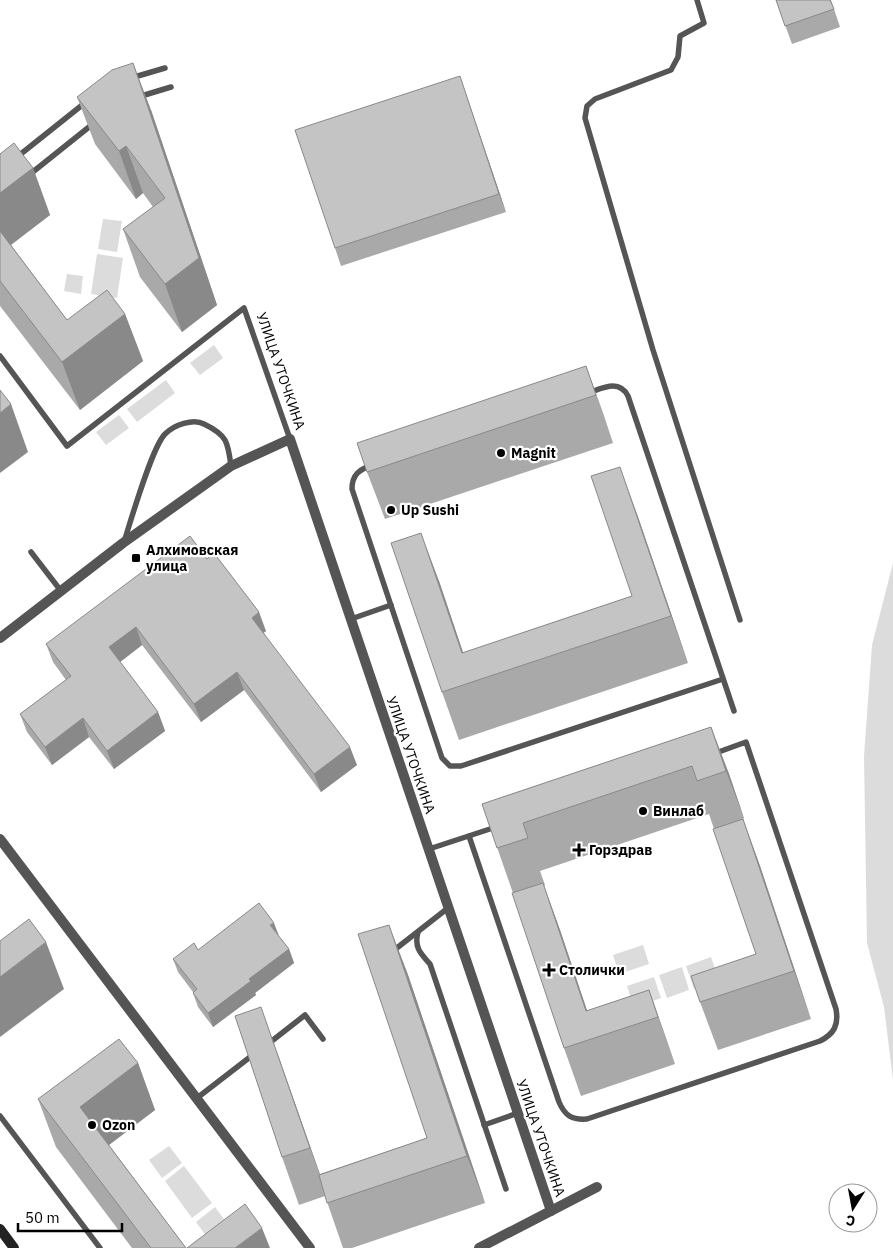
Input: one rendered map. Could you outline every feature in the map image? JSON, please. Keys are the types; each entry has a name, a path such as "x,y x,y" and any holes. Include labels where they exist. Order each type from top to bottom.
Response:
{"main road":[{"path":"0,1229 14,1248"}],"street":[{"path":"0,638 123,543 231,466 290,440"},
{"name":"УЛИЦА УТОЧКИНА","path":"290,440 551,1211"},
{"path":"0,839 310,1248"},
{"path":"479,1248 597,1187"}],"lane":[{"path":"697,0 704,23 680,36 676,66 671,70 596,99 588,106 585,118 653,350 740,620"},
{"path":"125,80 164,68"},
{"path":"131,100 171,87"},
{"path":"8,164 92,97"},
{"path":"25,178 99,120"},
{"name":"УЛИЦА УТОЧКИНА","path":"0,356 67,446 244,308 290,440"},
{"path":"579,396 612,385 625,391 734,711"},
{"path":"123,543 157,448 165,434 182,423 200,422 220,432 228,444 231,466"},
{"path":"380,463 357,472 352,489 442,758 447,764 454,767 470,764 723,678"},
{"path":"31,552 61,591"},
{"path":"351,619 391,605"},
{"path":"468,836 559,1102 563,1112 570,1117 587,1119 820,1041 833,1032 838,1018 836,1009 746,742 709,755"},
{"path":"429,849 505,823"},
{"path":"385,956 448,908"},
{"path":"418,932 415,942 417,948 430,964 506,1189"},
{"path":"265,1046 305,1015 323,1039"},
{"path":"196,1098 258,1051"},
{"path":"484,1125 518,1113"},
{"path":"0,1116 100,1248"}],"shaded area":[{"path":"103,219 122,221 117,252 98,249"},
{"path":"97,254 123,258 117,298 91,294"},
{"path":"67,274 83,276 81,294 64,291"},
{"path":"214,345 223,358 200,375 190,363"},
{"path":"166,380 175,393 137,422 127,409"},
{"path":"119,415 129,428 106,445 96,432"},
{"path":"893,563 893,1080 884,1007 867,943 864,756 872,645"},
{"path":"643,945 649,964 619,974 613,955"},
{"path":"711,957 719,980 694,989 686,966"},
{"path":"682,967 689,990 667,998 659,975"},
{"path":"654,977 661,998 634,1008 627,986"},
{"path":"169,1146 182,1163 162,1178 149,1160"},
{"path":"184,1166 212,1203 192,1218 165,1181"},
{"path":"215,1207 235,1234 215,1248 196,1222"}],"building":[{"path":"776,0 830,0 834,9 785,26"},
{"path":"133,63 199,258 165,284 123,229 165,198 126,146 119,151 77,97 112,70"},
{"path":"460,76 499,194 335,248 295,130"},
{"path":"14,143 33,168 0,193 0,154"},
{"path":"0,231 67,320 107,290 125,314 62,362 0,281"},
{"path":"586,366 596,395 367,472 357,443"},
{"path":"0,390 11,404 0,413"},
{"path":"620,467 671,616 442,692 391,543 421,533 462,653 632,596 591,476"},
{"path":"190,536 207,559 214,553 259,612 252,618 350,747 314,774 237,672 194,704 136,627 109,647 158,712 107,751 83,718 45,747 20,714 71,676 46,644"},
{"path":"711,727 726,771 697,781 692,766 523,823 528,838 497,848 482,804"},
{"path":"743,819 794,971 700,1002 691,976 756,954 713,829"},
{"path":"543,883 586,1011 649,990 658,1017 564,1048 512,893"},
{"path":"259,903 274,923 270,925 289,949 249,979 251,981 208,1013 193,993 197,989 173,959 194,943 198,950"},
{"path":"29,919 46,942 0,977 0,941"},
{"path":"389,925 467,1156 327,1203 319,1175 427,1138 358,934"},
{"path":"261,1007 310,1148 282,1157 235,1016"},
{"path":"119,1039 138,1063 80,1107 186,1248 151,1248 38,1099"},
{"path":"245,1204 262,1228 235,1248 187,1248"}],"place":[{"name":"Magnit","path":"501,453"},
{"name":"Up Sushi","path":"391,510"},
{"name":"Алхимовская улица","path":"136,558"},
{"name":"Винлаб","path":"643,811"},
{"name":"Горздрав","path":"579,850"},
{"name":"Столички","path":"549,970"},
{"name":"Ozon","path":"92,1125"}]}
